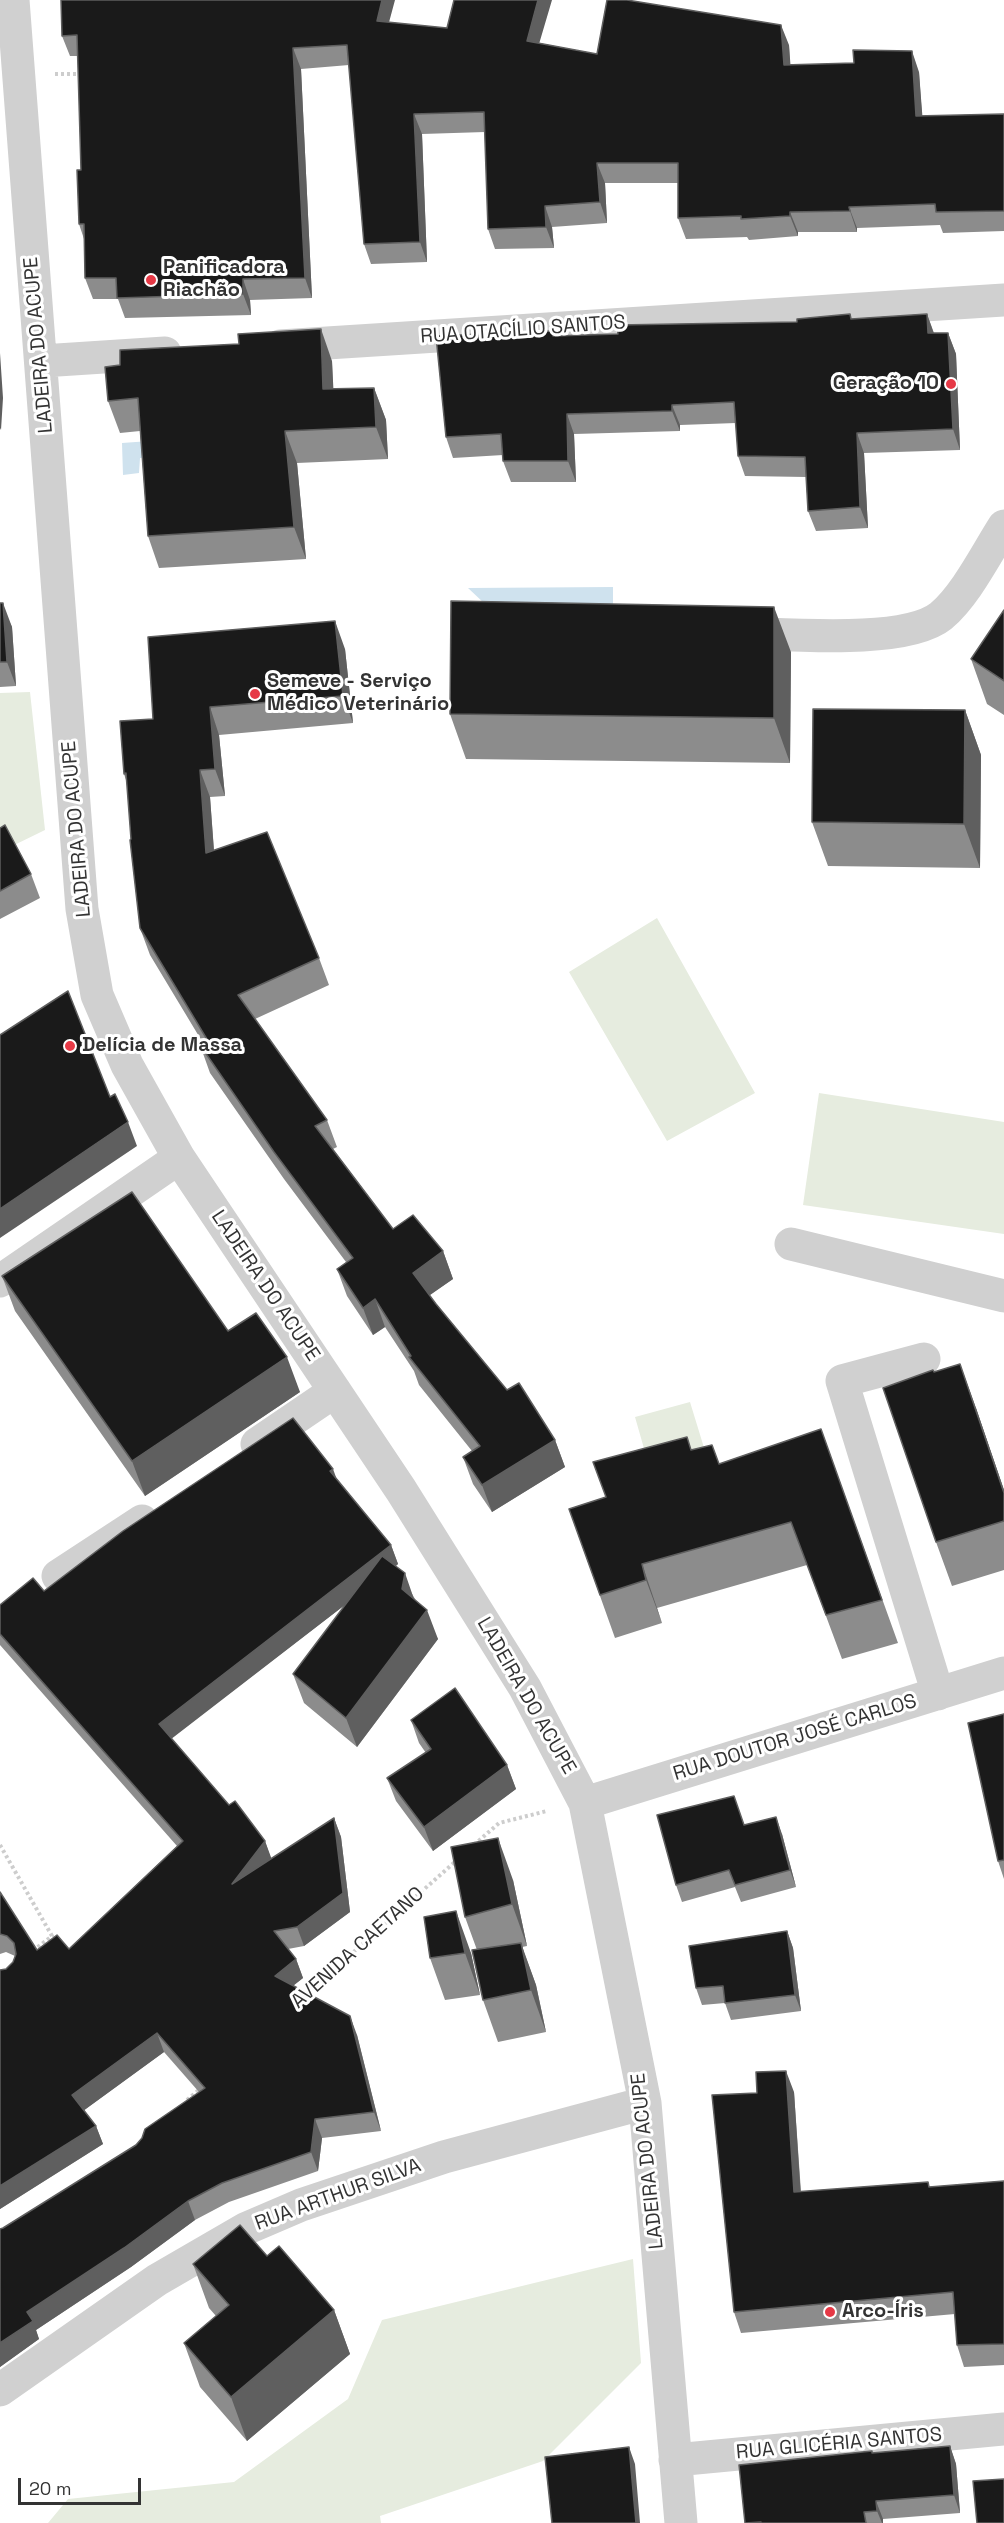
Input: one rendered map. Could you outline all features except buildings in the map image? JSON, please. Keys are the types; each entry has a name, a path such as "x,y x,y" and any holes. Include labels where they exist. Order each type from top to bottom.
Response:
{"street":[{"name":"LADEIRA DO ACUPE","path":"13,0 82,909 97,995 128,1065 179,1158 401,1490 525,1688 585,1803 645,2103 681,2523"},
{"path":"0,211 14,214 29,227"},
{"name":"RUA OTACÍLIO SANTOS","path":"255,347 1004,300"},
{"path":"42,361 196,351"},
{"path":"705,633 882,634 912,630 940,616 964,589 1004,526"},
{"path":"0,1281 179,1158"},
{"path":"791,1244 1004,1296"},
{"path":"924,1359 842,1381 938,1694"},
{"path":"235,1458 335,1391"},
{"path":"58,1576 166,1504"},
{"name":"RUA DOUTOR JOSÉ CARLOS","path":"585,1803 1004,1673"},
{"name":"RUA ARTHUR SILVA","path":"0,2390 157,2280 245,2229 301,2205 444,2157 645,2103"},
{"name":"RUA GLICÉRIA SANTOS","path":"675,2460 1004,2429"}],"path":[{"path":"18,72 88,75"},
{"path":"472,1847 499,1823 585,1803"},
{"path":"0,1845 52,1936 33,1950"},
{"name":"AVENIDA CAETANO","path":"302,1998 463,1855"},
{"path":"186,2101 204,2085"}],"shaded area":[{"path":"30,692 45,830 0,852 0,693"},
{"path":"657,918 755,1093 667,1141 569,972"},
{"path":"819,1093 1004,1122 1004,1234 803,1205"},
{"path":"690,1402 709,1464 653,1480 635,1417"},
{"path":"633,2259 641,2363 543,2461 380,2516 381,2523 48,2523 68,2499 234,2482 348,2399 382,2320"}],"water":[{"path":"205,437 207,457 140,458 139,473 123,475 122,443"},
{"path":"613,587 613,607 485,604 468,588"}],"place":[{"name":"Panificadora Riachão","path":"151,280"},
{"name":"Geração 10","path":"951,384"},
{"name":"Semeve - Serviço Médico Veterinário","path":"255,694"},
{"name":"Delícia de Massa","path":"70,1046"},
{"name":"Arco-Íris","path":"830,2312"}]}
